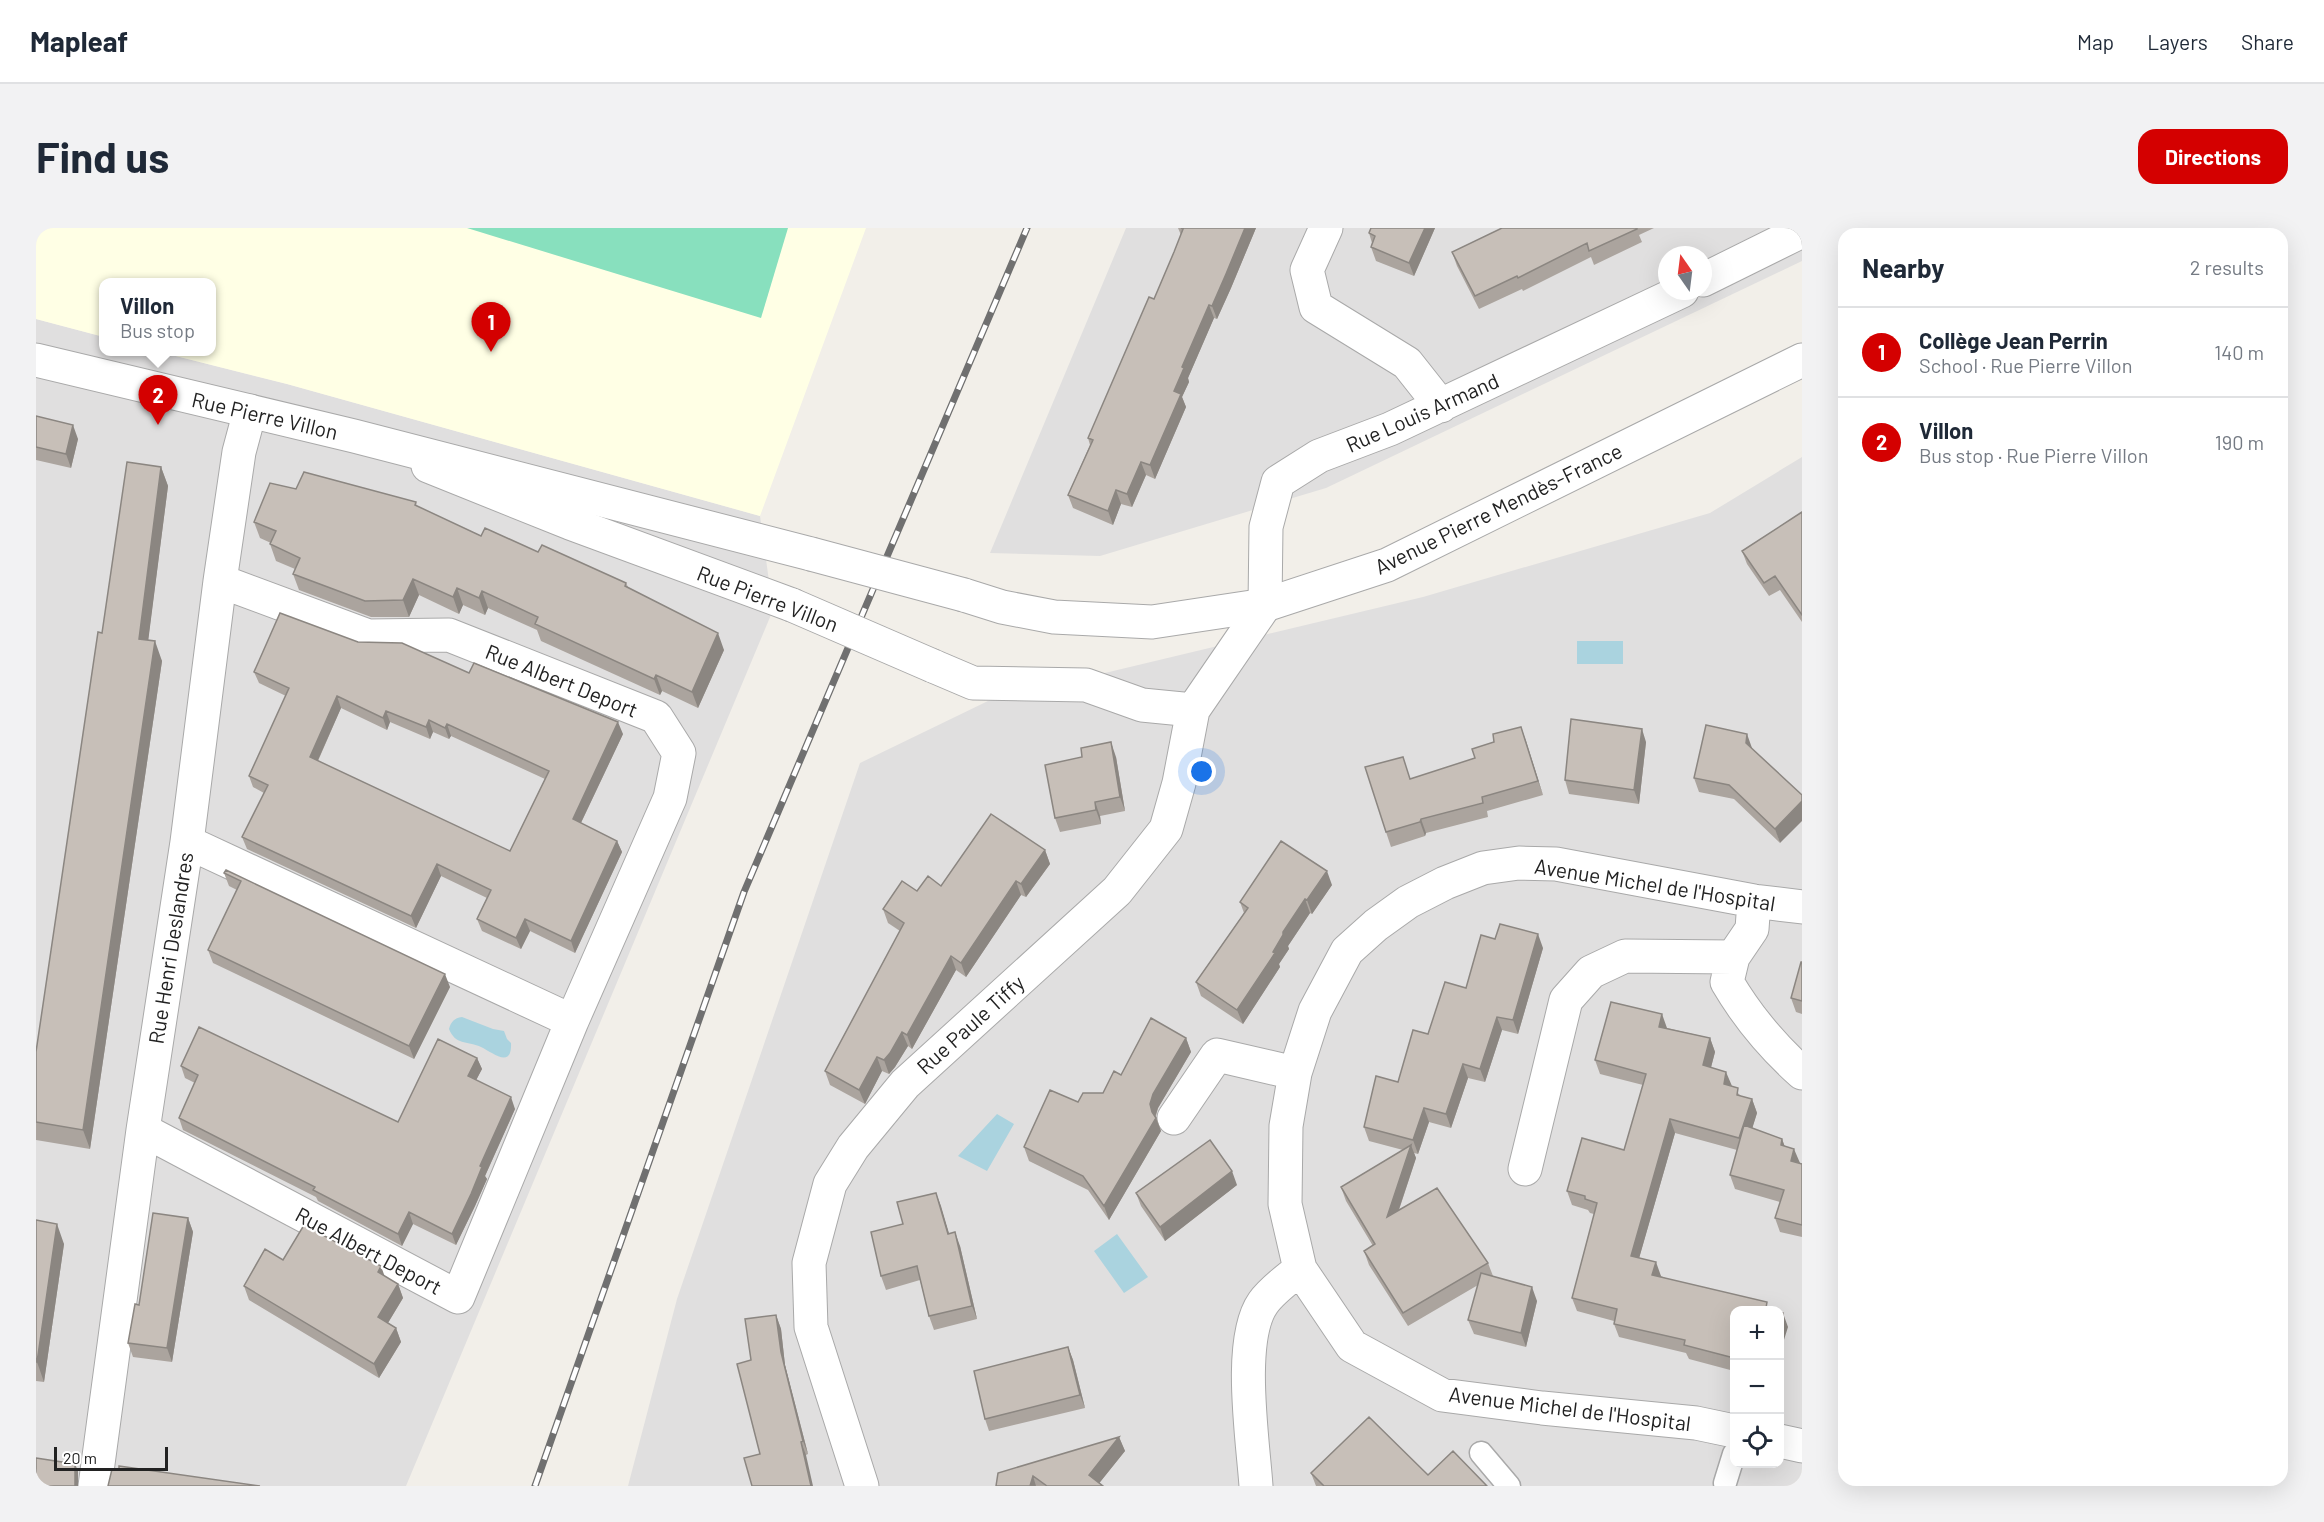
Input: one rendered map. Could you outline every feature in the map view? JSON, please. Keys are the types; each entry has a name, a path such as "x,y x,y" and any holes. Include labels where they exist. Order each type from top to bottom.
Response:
{"street":[{"path":"1326,228 1307,270 1317,307 1407,363 1441,406"},
{"path":"1712,276 1802,231"},
{"name":"Rue Louis Armand","path":"1264,605 1266,527 1278,482 1318,456 1390,429 1441,406 1663,300"},
{"name":"Rue Pierre Villon","path":"36,360 354,436 811,554 1002,607"},
{"name":"Avenue Pierre Mendès-France","path":"1002,607 1054,617 1152,622 1264,605 1387,565 1802,360"},
{"name":"Rue Henri Deslandres","path":"95,1486 143,1130 187,842 220,581 239,452 250,411"},
{"name":"Rue Pierre Villon","path":"354,436 570,523 792,605 973,682 1086,685 1142,705 1193,710"},
{"name":"Rue Albert Deport","path":"143,1130 458,1297 572,1021 670,798 679,753 656,717 449,634 368,636 220,581"},
{"name":"Rue Paule Tiffy","path":"862,1486 811,1326 809,1263 830,1184 853,1147 905,1084 1117,891 1166,829 1179,783 1193,710 1264,605"},
{"path":"187,842 572,1021"},
{"name":"Avenue Michel de l'Hospital","path":"1730,1430 1696,1423 1542,1408 1442,1395 1352,1346 1300,1269 1285,1204 1286,1125 1295,1073 1315,1011 1347,951 1376,925 1408,902 1445,883 1483,868 1519,863 1556,864 1754,901 1802,907"},
{"path":"1754,901 1752,929 1733,957 1727,982 1741,1005 1784,1058 1802,1073"},
{"path":"1525,1169 1566,1000 1591,972 1625,956 1733,957"},
{"path":"1174,1118 1217,1055 1295,1073"},
{"path":"1256,1486 1249,1377 1250,1343 1254,1323 1263,1303 1300,1269"},
{"path":"1784,1442 1802,1446"}],"lane":[{"path":"1481,1453 1509,1486"},
{"path":"1728,1485 1731,1468"}],"shaded area":[{"path":"36,228 866,228 760,516 287,384 176,356 216,356 216,278 99,278 99,336 36,319"},
{"path":"1126,228 1802,228 1802,261 1326,488 1100,556 990,553"},
{"path":"36,319 99,336 99,356 176,356 287,384 760,516 773,610 406,1486 36,1486"},
{"path":"1802,457 1802,1486 628,1486 677,1299 860,763 988,701 1423,597 1710,513"}],"green space":[{"path":"467,228 788,228 761,318"}],"water":[{"path":"1577,641 1623,641 1623,664 1577,664"},
{"path":"462,1017 504,1031 511,1043 508,1056 500,1057 481,1047 455,1038 449,1029 455,1019"},
{"path":"997,1114 1014,1124 987,1171 958,1156"},
{"path":"1117,1234 1148,1277 1124,1293 1094,1251"}],"building":[{"path":"1181,228 1245,228 1212,306 1209,305 1182,367 1184,368 1174,391 1181,394 1150,465 1141,462 1127,494 1116,490 1108,511 1068,495 1093,440 1088,438 1149,297 1154,299 1183,229"},
{"path":"1371,228 1425,228 1409,263 1371,247 1375,236 1369,233"},
{"path":"1502,228 1637,229 1589,251 1587,243 1518,278 1517,276 1475,296 1452,252"},
{"path":"36,416 73,425 66,454 36,447"},
{"path":"127,462 161,467 139,639 155,641 83,1130 36,1122 36,1052 98,632 102,633"},
{"path":"304,472 416,502 415,505 481,536 485,528 538,552 542,545 626,583 625,586 718,633 692,692 656,675 654,679 535,624 538,617 482,591 479,598 457,588 453,597 413,579 403,600 365,601 293,574 300,558 270,544 276,531 254,522 270,483 296,489"},
{"path":"1802,512 1802,615 1775,576 1764,583 1742,551"},
{"path":"280,613 358,642 402,643 469,673 474,663 618,722 573,819 617,841 571,941 525,919 516,938 477,919 491,890 437,864 411,916 242,837 268,785 249,776 289,688 254,672","holes":["337,696 383,718 386,711 426,727 429,720 445,728 447,724 549,771 510,851 310,757"]},
{"path":"1571,719 1642,729 1634,790 1565,780"},
{"path":"1706,725 1747,734 1746,743 1802,795 1802,801 1775,829 1729,785 1694,778"},
{"path":"1521,727 1538,781 1482,797 1483,803 1421,819 1420,822 1386,832 1365,767 1403,757 1410,779 1475,758 1472,749 1494,742 1493,734"},
{"path":"1111,742 1120,797 1095,802 1096,810 1055,818 1045,765 1082,757 1081,748"},
{"path":"991,814 1045,850 1021,884 1016,881 961,963 951,956 907,1035 902,1032 884,1060 877,1057 859,1090 825,1071 904,923 883,909 902,881 917,891 928,876 941,886"},
{"path":"1281,841 1327,871 1283,932 1273,952 1275,953 1237,1010 1196,982 1248,908 1240,902"},
{"path":"226,870 445,974 409,1046 208,950 241,881 224,873"},
{"path":"1500,924 1538,934 1513,1020 1497,1017 1480,1069 1463,1064 1446,1114 1424,1108 1413,1140 1364,1127 1376,1076 1398,1082 1413,1030 1428,1034 1445,982 1466,988 1481,935 1495,939"},
{"path":"1802,962 1802,1001 1791,998"},
{"path":"1611,1002 1662,1014 1659,1027 1710,1038 1703,1065 1726,1072 1724,1084 1738,1088 1737,1095 1752,1099 1739,1138 1670,1119 1631,1256 1656,1262 1652,1275 1767,1302 1766,1306 1730,1306 1730,1357 1684,1345 1685,1340 1614,1324 1617,1309 1572,1298 1597,1203 1585,1199 1585,1196 1567,1191 1582,1138 1624,1150 1646,1074 1595,1060"},
{"path":"1151,1018 1186,1038 1153,1094 1150,1104 1156,1118 1104,1206 1083,1176 1024,1147 1050,1090 1078,1102 1083,1093 1103,1093 1114,1071 1121,1075"},
{"path":"199,1027 398,1122 438,1039 477,1058 468,1076 511,1097 452,1234 409,1212 398,1234 313,1190 315,1187 179,1118 198,1075 181,1066"},
{"path":"1744,1125 1782,1139 1781,1145 1794,1149 1791,1161 1802,1164 1802,1225 1775,1218 1784,1190 1730,1175"},
{"path":"1210,1140 1232,1171 1160,1227 1136,1193"},
{"path":"1411,1145 1387,1217 1437,1188 1488,1263 1403,1313 1364,1251 1375,1244 1341,1187"},
{"path":"936,1193 948,1234 955,1232 972,1306 929,1316 917,1266 881,1276 871,1232 903,1224 897,1202"},
{"path":"153,1213 188,1218 167,1348 128,1343 135,1304 139,1305"},
{"path":"36,1220 57,1224 37,1362 36,1362"},
{"path":"304,1225 381,1266 378,1272 398,1284 378,1317 396,1328 374,1364 244,1286 265,1249 283,1260"},
{"path":"1481,1273 1532,1287 1521,1333 1468,1320"},
{"path":"776,1315 781,1352 803,1441 801,1442 811,1486 752,1486 744,1458 760,1454 737,1364 751,1360 745,1319"},
{"path":"1068,1347 1080,1395 985,1419 974,1371"},
{"path":"1369,1417 1428,1475 1453,1451 1487,1486 1324,1486 1311,1473"},
{"path":"1119,1437 1089,1475 1103,1486 1047,1486 1033,1476 1030,1486 996,1486 998,1473"},
{"path":"36,1458 75,1464 75,1486 36,1486"},
{"path":"119,1466 260,1486 108,1486 112,1469 119,1470"}],"railway":[{"path":"535,1486 744,892 1027,228"}],"place":[{"name":"Collège Jean Perrin","path":"491,352"},
{"name":"Villon","path":"158,425"}]}
